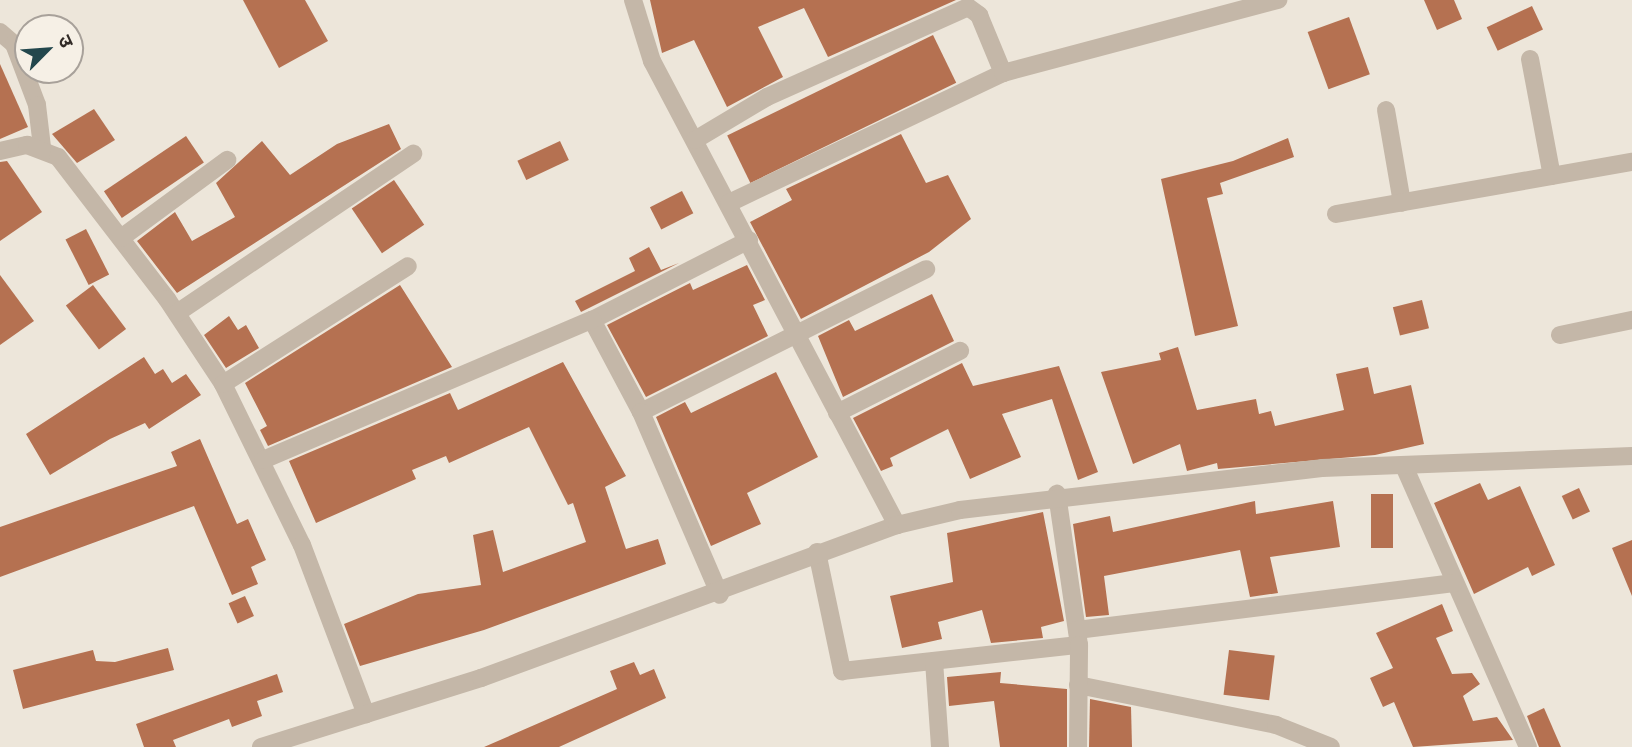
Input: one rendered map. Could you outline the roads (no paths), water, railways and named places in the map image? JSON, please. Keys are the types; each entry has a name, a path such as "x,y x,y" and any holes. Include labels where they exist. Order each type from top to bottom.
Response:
{"street":[{"path":"633,0 652,61 897,524"},
{"path":"729,203 1003,74 1278,0"},
{"path":"695,140 767,97 968,7 979,15 1003,74"},
{"path":"0,32 14,44 37,105 42,147 121,238 177,313 223,384 263,460 366,714"},
{"path":"1530,59 1552,176"},
{"path":"1386,110 1402,203"},
{"path":"0,151 42,147"},
{"path":"177,313 413,154"},
{"path":"121,238 227,160"},
{"path":"1336,214 1632,162"},
{"path":"263,460 592,320 749,240"},
{"path":"223,384 408,266"},
{"path":"641,412 926,269"},
{"path":"592,320 641,412 720,595"},
{"path":"1560,335 1632,320"},
{"path":"837,413 960,351"},
{"path":"269,746 720,595 817,552 897,524 1056,494 1404,466 1632,456"},
{"path":"1404,466 1528,747"},
{"path":"1056,494 1078,637 1077,747"},
{"path":"817,552 842,671 934,661 1078,637 1454,583"},
{"path":"934,661 940,747"},
{"path":"1078,685 1182,711 1276,725 1331,747"}]}
